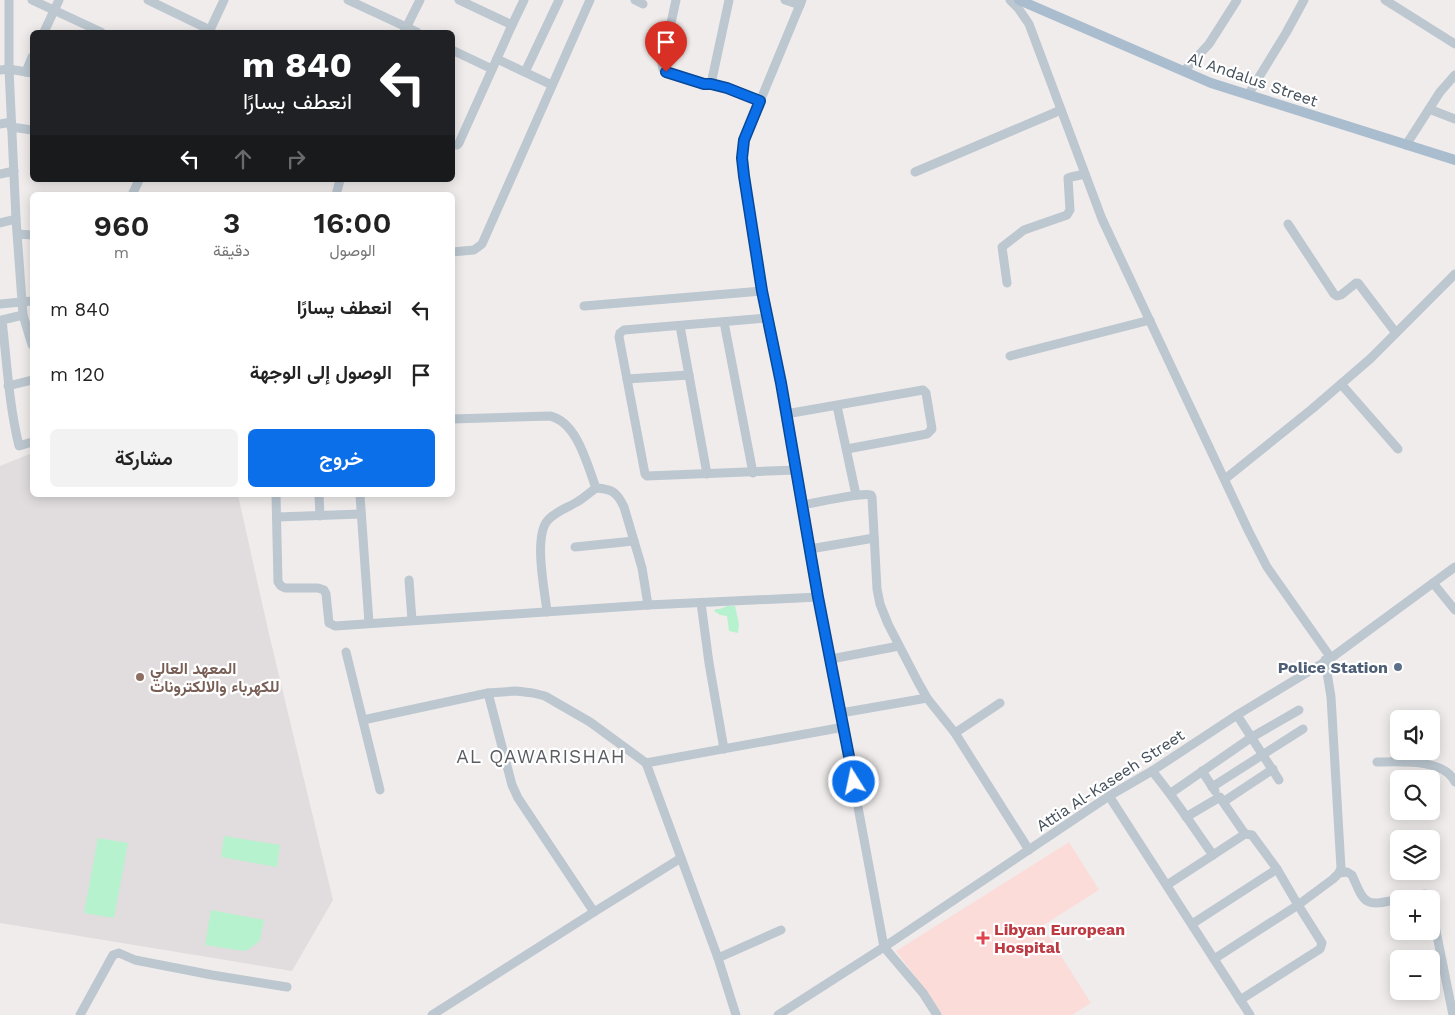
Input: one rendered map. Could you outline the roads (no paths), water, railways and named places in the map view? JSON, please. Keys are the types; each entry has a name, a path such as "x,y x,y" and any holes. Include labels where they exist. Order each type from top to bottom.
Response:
{"main road":[{"name":"Al Andalus Street","path":"1019,0 1211,83 1455,160"}],"street":[{"path":"9,0 4,70 11,125 23,315 30,338"},
{"path":"32,0 97,30"},
{"path":"45,30 59,0"},
{"path":"148,0 208,30"},
{"path":"210,30 224,0"},
{"path":"348,0 405,30 420,0"},
{"path":"459,0 512,25"},
{"path":"455,145 459,143 524,0"},
{"path":"525,72 559,0"},
{"path":"455,252 474,250 482,244 590,0"},
{"path":"676,0 662,64 663,69 666,72 689,80 727,88 760,101"},
{"path":"711,84 729,0"},
{"path":"785,0 801,3 744,140 742,158 762,291 884,947 923,993 937,1015"},
{"path":"1010,0 1029,24 1102,219 1267,568 1328,659 1332,697 1341,868 1333,879 1298,905 1214,959"},
{"path":"1184,71 1209,44 1237,0"},
{"path":"1248,95 1304,0"},
{"path":"1385,0 1455,44"},
{"path":"455,51 492,69"},
{"path":"497,59 552,85"},
{"path":"4,70 29,72"},
{"path":"1406,145 1440,92 1455,75"},
{"path":"1429,109 1455,120"},
{"path":"915,172 1061,110"},
{"path":"0,124 30,130"},
{"path":"0,174 14,171"},
{"path":"1007,283 1002,247 1024,230 1067,215 1070,210 1068,178 1085,174"},
{"path":"0,223 16,219"},
{"path":"1288,224 1334,294 1337,296 1341,295 1356,283 1358,284 1396,332"},
{"path":"18,234 30,235"},
{"path":"1225,479 1312,409 1370,359 1455,274"},
{"path":"584,306 762,291"},
{"path":"0,304 30,300"},
{"path":"23,315 2,320 8,386 19,446 30,443"},
{"path":"767,318 624,330 619,337 646,475 650,477 796,470"},
{"path":"1010,356 1150,320"},
{"path":"724,322 753,473"},
{"path":"680,326 707,474"},
{"path":"627,379 689,375"},
{"path":"8,386 30,380"},
{"path":"1341,384 1398,450"},
{"path":"786,414 923,390 926,393 932,429 927,434 847,449"},
{"path":"837,406 856,495"},
{"path":"455,419 556,417 562,420 575,434 596,488"},
{"path":"547,612 540,546 542,529 546,521 556,513 576,503 596,488 606,489 620,497 642,568 648,605"},
{"path":"802,505 856,495 871,495 877,589 880,604 888,624 927,698 955,733 1028,850"},
{"path":"276,497 278,582 285,588 318,588 324,590 329,623 332,625 648,605 818,597"},
{"path":"319,497 320,516"},
{"path":"360,497 369,623"},
{"path":"277,516 361,514"},
{"path":"810,549 874,538"},
{"path":"575,547 634,542"},
{"name":"Attia Al-Kaseeh Street","path":"778,1015 884,947 1109,796 1152,771 1328,659 1455,567"},
{"path":"409,580 412,620"},
{"path":"1433,583 1455,610"},
{"path":"701,603 710,671 724,749"},
{"path":"831,659 899,646"},
{"path":"346,652 380,790"},
{"path":"363,720 488,693 516,691 534,693 545,696 590,722 646,764 718,958 736,1015"},
{"path":"488,693 512,785 518,798 594,912"},
{"path":"841,713 927,698"},
{"path":"955,733 1000,703"},
{"path":"1171,793 1252,737 1299,710"},
{"path":"1238,715 1279,780"},
{"path":"646,764 844,728"},
{"path":"1212,787 1303,729"},
{"path":"1377,762 1399,762 1440,767 1453,777 1455,782"},
{"path":"1186,817 1221,800 1273,769"},
{"path":"1152,771 1171,793 1213,855"},
{"path":"1202,771 1245,834"},
{"path":"1109,796 1250,1015"},
{"path":"1167,885 1245,834 1252,835 1277,869 1322,943 1320,949 1240,1000"},
{"path":"432,1015 680,858"},
{"path":"1192,924 1277,869"},
{"path":"1339,873 1347,872 1352,875 1360,895 1368,902 1376,904 1390,901"},
{"path":"718,958 781,930"},
{"path":"1438,940 1453,1015"},
{"path":"80,1015 115,953 135,960 287,987"}],"place":[{"name":"Police Station","path":"1398,667"},
{"name":"المعهد العالي للكهرباء والالكترونات","path":"140,677"},
{"name":"Libyan European Hospital","path":"983,938"}],"district":[{"name":"AL QAWARISHAH","path":"541,756"}]}
